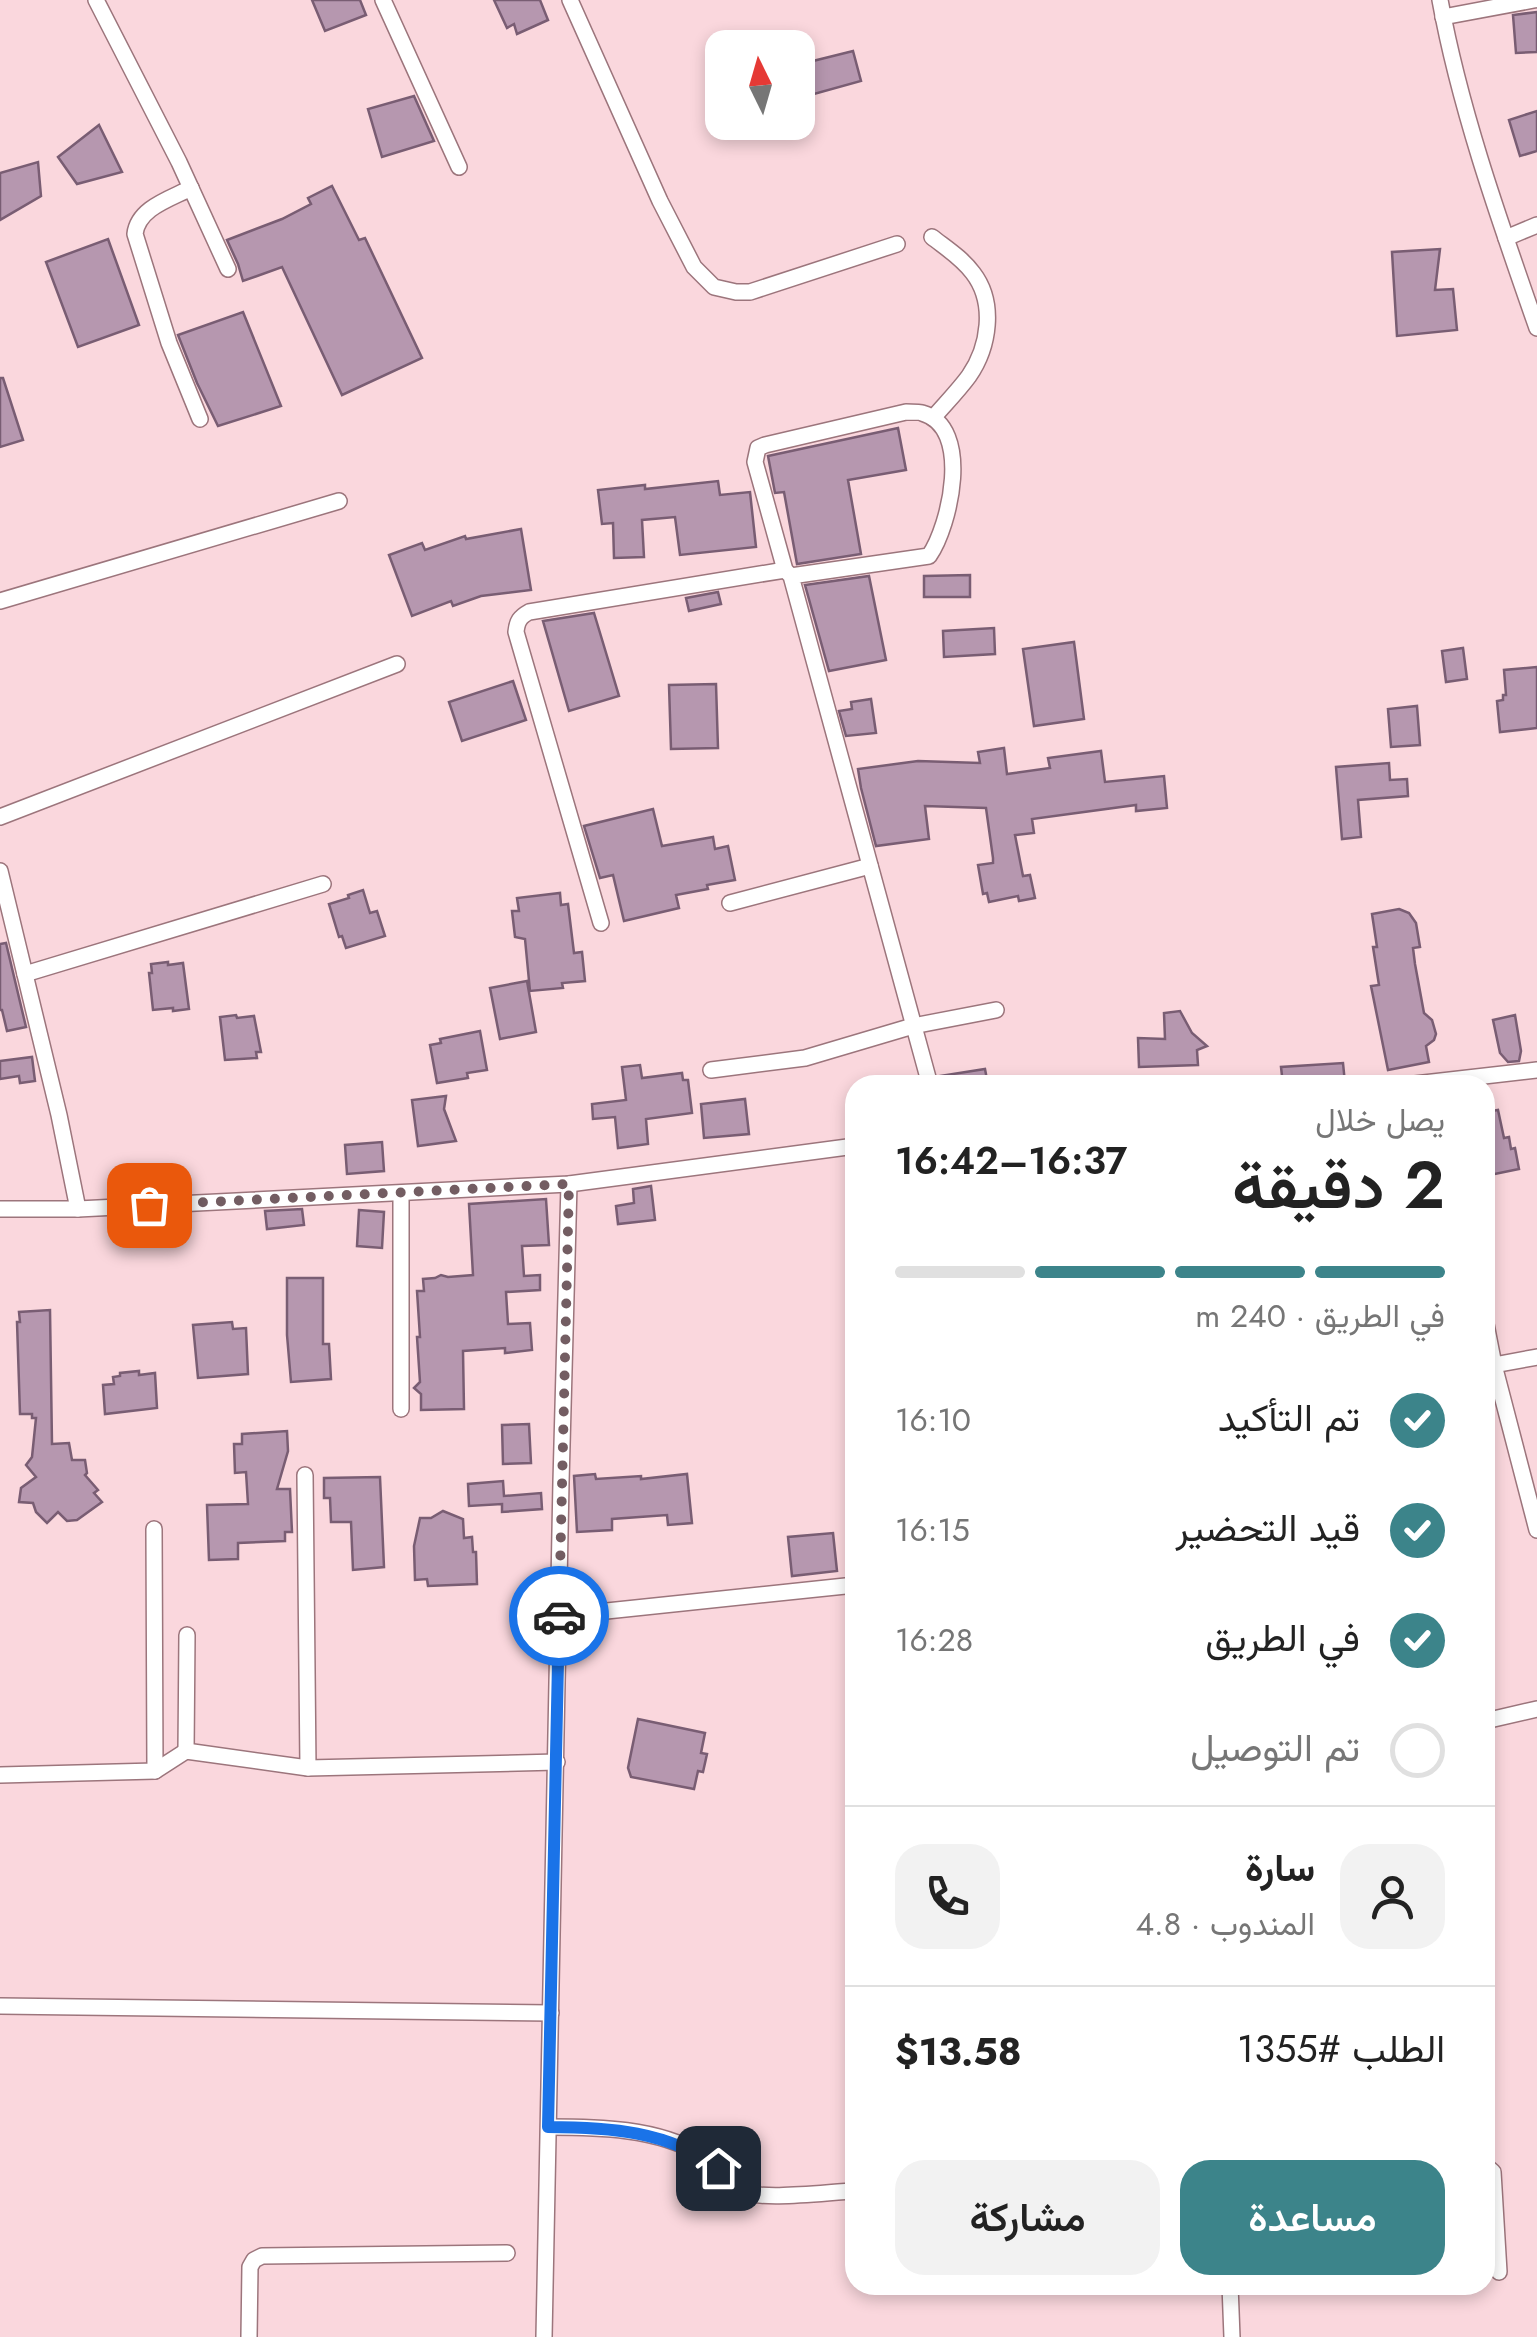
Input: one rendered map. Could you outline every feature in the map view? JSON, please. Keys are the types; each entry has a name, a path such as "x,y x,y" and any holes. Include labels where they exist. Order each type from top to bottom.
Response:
{"street":[{"path":"96,0 228,270"},
{"path":"383,0 459,167"},
{"path":"570,0 660,201 694,268 714,287 736,292 762,289 897,244"},
{"path":"1440,0 1463,95 1537,328"},
{"path":"1443,17 1534,0"},
{"path":"191,188 150,210 136,226 135,234 169,343 200,419"},
{"path":"1506,238 1537,224"},
{"path":"932,238 973,272 987,316 980,356 933,418"},
{"path":"601,923 516,632 517,623 529,612 788,573 929,556 946,518 953,484 952,457 944,432 933,418 921,412 906,412 758,448 755,462 788,573 927,1075"},
{"path":"0,602 339,501"},
{"path":"0,816 398,664"},
{"path":"730,903 870,866"},
{"path":"0,871 78,1209"},
{"path":"25,974 323,884"},
{"path":"711,1070 805,1058 913,1026 996,1010"},
{"path":"1495,1075 1537,1070"},
{"path":"0,1209 78,1209 569,1184 845,1147"},
{"path":"544,2337 569,1184"},
{"path":"400,1193 400,1409"},
{"path":"1495,1365 1537,1357"},
{"path":"1495,1369 1537,1530"},
{"path":"305,1475 308,1768"},
{"path":"154,1528 155,1771"},
{"path":"558,1616 845,1586"},
{"path":"186,1751 188,1635"},
{"path":"1495,1718 1537,1708"},
{"path":"0,1776 155,1771 186,1751 308,1768 556,1762"},
{"path":"0,2006 551,2013"},
{"path":"548,2127 598,2128 658,2138 698,2154 718,2168 734,2189 743,2192 772,2195 845,2191"},
{"path":"1495,2205 1499,2272"},
{"path":"248,2337 250,2268 262,2256 507,2254"},
{"path":"1230,2295 1232,2337"}],"building":[{"path":"312,0 360,0 366,15 325,31"},
{"path":"494,0 540,0 548,20 517,34 514,24 507,28"},
{"path":"1537,12 1537,52 1516,53 1513,15"},
{"path":"853,51 861,81 815,94 815,60"},
{"path":"414,96 434,141 382,157 368,109"},
{"path":"1537,111 1537,151 1520,156 1509,120"},
{"path":"99,125 122,172 77,184 58,157"},
{"path":"38,162 41,196 0,220 0,173"},
{"path":"332,186 359,240 365,238 422,358 342,395 282,267 243,281 227,240 282,219 311,204 308,198"},
{"path":"108,239 139,325 78,347 46,262"},
{"path":"1440,249 1435,290 1453,289 1457,330 1397,336 1392,252"},
{"path":"243,312 281,406 218,426 178,335"},
{"path":"0,378 23,440 0,447"},
{"path":"898,428 906,470 848,480 861,554 797,564 784,492 775,493 768,456"},
{"path":"718,481 720,495 750,492 756,547 680,555 675,517 642,520 644,557 614,558 613,523 602,524 598,490"},
{"path":"521,529 531,590 481,596 453,606 451,601 412,616 389,555 422,543 425,550 465,536 466,539"},
{"path":"970,575 970,597 924,597 924,576"},
{"path":"869,576 886,660 829,671 805,585"},
{"path":"718,592 721,604 689,611 686,598"},
{"path":"594,613 619,696 569,711 543,621"},
{"path":"994,628 995,654 944,657 943,631"},
{"path":"1074,642 1084,719 1034,726 1023,649"},
{"path":"1463,648 1467,679 1446,682 1442,651"},
{"path":"1537,667 1537,728 1500,732 1497,701 1506,695 1504,670"},
{"path":"513,681 526,720 462,741 449,702"},
{"path":"716,684 718,748 671,749 669,685"},
{"path":"871,699 876,733 846,736 839,711 852,709 851,702"},
{"path":"1417,706 1420,745 1391,747 1388,709"},
{"path":"1004,748 1007,774 1050,768 1048,758 1101,751 1105,782 1164,776 1167,808 1136,811 1136,805 1032,819 1034,833 1015,835 1023,876 1030,875 1035,898 1019,901 1018,896 989,902 987,893 983,894 978,865 993,863 986,808 925,806 929,839 876,846 858,769 918,761 980,763 978,752"},
{"path":"1389,763 1390,780 1407,779 1408,796 1358,800 1361,837 1342,839 1336,767"},
{"path":"653,809 662,846 713,837 715,849 728,846 735,880 676,895 679,908 624,921 613,875 600,878 584,826"},
{"path":"363,890 370,913 377,911 385,936 346,948 329,904"},
{"path":"560,893 561,905 568,904 574,953 582,952 585,981 530,991 525,939 515,937 512,911 519,911 517,898"},
{"path":"1399,909 1409,913 1416,923 1420,947 1413,948 1415,964 1424,1013 1432,1020 1436,1034 1426,1046 1429,1062 1388,1070 1371,986 1379,985 1372,914"},
{"path":"6,943 26,1027 7,1031 0,1010 0,944"},
{"path":"183,963 189,1009 153,1010 151,964"},
{"path":"527,981 536,1032 500,1039 490,988"},
{"path":"1180,1011 1192,1033 1207,1046 1197,1050 1198,1065 1139,1067 1138,1038 1165,1039 1164,1013"},
{"path":"1515,1015 1521,1051 1519,1061 1508,1062 1500,1053 1493,1020"},
{"path":"254,1016 261,1052 256,1052 257,1058 225,1060 220,1017"},
{"path":"480,1031 487,1070 437,1083 430,1045 441,1043 440,1039"},
{"path":"32,1057 35,1081 20,1083 19,1076 0,1079 0,1061"},
{"path":"1343,1063 1344,1075 1282,1075 1281,1067"},
{"path":"640,1065 642,1078 682,1073 683,1080 688,1080 692,1113 646,1119 648,1144 618,1148 615,1117 593,1119 592,1104 626,1100 622,1067"},
{"path":"985,1069 986,1075 946,1075"},
{"path":"446,1096 444,1109 456,1141 418,1146 412,1100"},
{"path":"745,1099 749,1134 704,1138 701,1104"},
{"path":"1495,1110 1504,1138 1509,1137 1511,1149 1515,1148 1519,1169 1495,1174"},
{"path":"382,1142 384,1171 347,1174 345,1145"},
{"path":"651,1186 655,1220 618,1224 616,1206 634,1203 633,1189"},
{"path":"546,1199 549,1245 522,1246 524,1276 540,1275 540,1290 506,1292 508,1324 530,1323 532,1350 463,1351 464,1409 421,1410 421,1394 414,1388 420,1382 417,1291 424,1291 423,1279 473,1275 469,1204"},
{"path":"302,1209 304,1225 267,1229 265,1211"},
{"path":"359,1210 384,1212 382,1248 357,1246"},
{"path":"287,1278 323,1278 323,1344 329,1344 331,1379 291,1382"},
{"path":"50,1310 52,1444 69,1443 72,1460 85,1460 85,1475 98,1490 94,1493 102,1502 77,1520 67,1521 58,1512 47,1523 33,1503 19,1502 21,1488 36,1477 26,1465 32,1457 36,1418 20,1414 17,1322 19,1312"},
{"path":"232,1322 233,1329 246,1328 248,1374 198,1378 193,1325"},
{"path":"139,1371 139,1375 155,1373 157,1408 105,1414 103,1385 114,1384 113,1377 120,1373"},
{"path":"529,1424 531,1463 503,1464 502,1425"},
{"path":"287,1431 288,1451 277,1489 290,1489 292,1532 285,1532 285,1541 238,1543 238,1559 209,1560 207,1505 248,1504 246,1472 235,1473 234,1444 242,1444 242,1434"},
{"path":"595,1474 596,1479 641,1479 687,1474 692,1523 668,1525 667,1515 612,1519 612,1530 577,1532 574,1476"},
{"path":"380,1477 384,1567 353,1570 351,1522 331,1522 330,1498 324,1498 324,1478"},
{"path":"503,1481 504,1496 541,1493 542,1509 502,1512 502,1504 469,1506 468,1484"},
{"path":"443,1511 463,1519 464,1538 472,1537 477,1584 428,1586 427,1579 415,1580 414,1546 420,1518 431,1518"},
{"path":"833,1533 837,1571 792,1576 788,1537"},
{"path":"638,1719 705,1733 701,1753 707,1754 694,1789 631,1777 628,1768"}],"way so far":[{"path":"149,1205 569,1184 559,1616"}],"route":[{"path":"559,1616 548,2127 609,2129 658,2138 698,2154 718,2168"}]}
